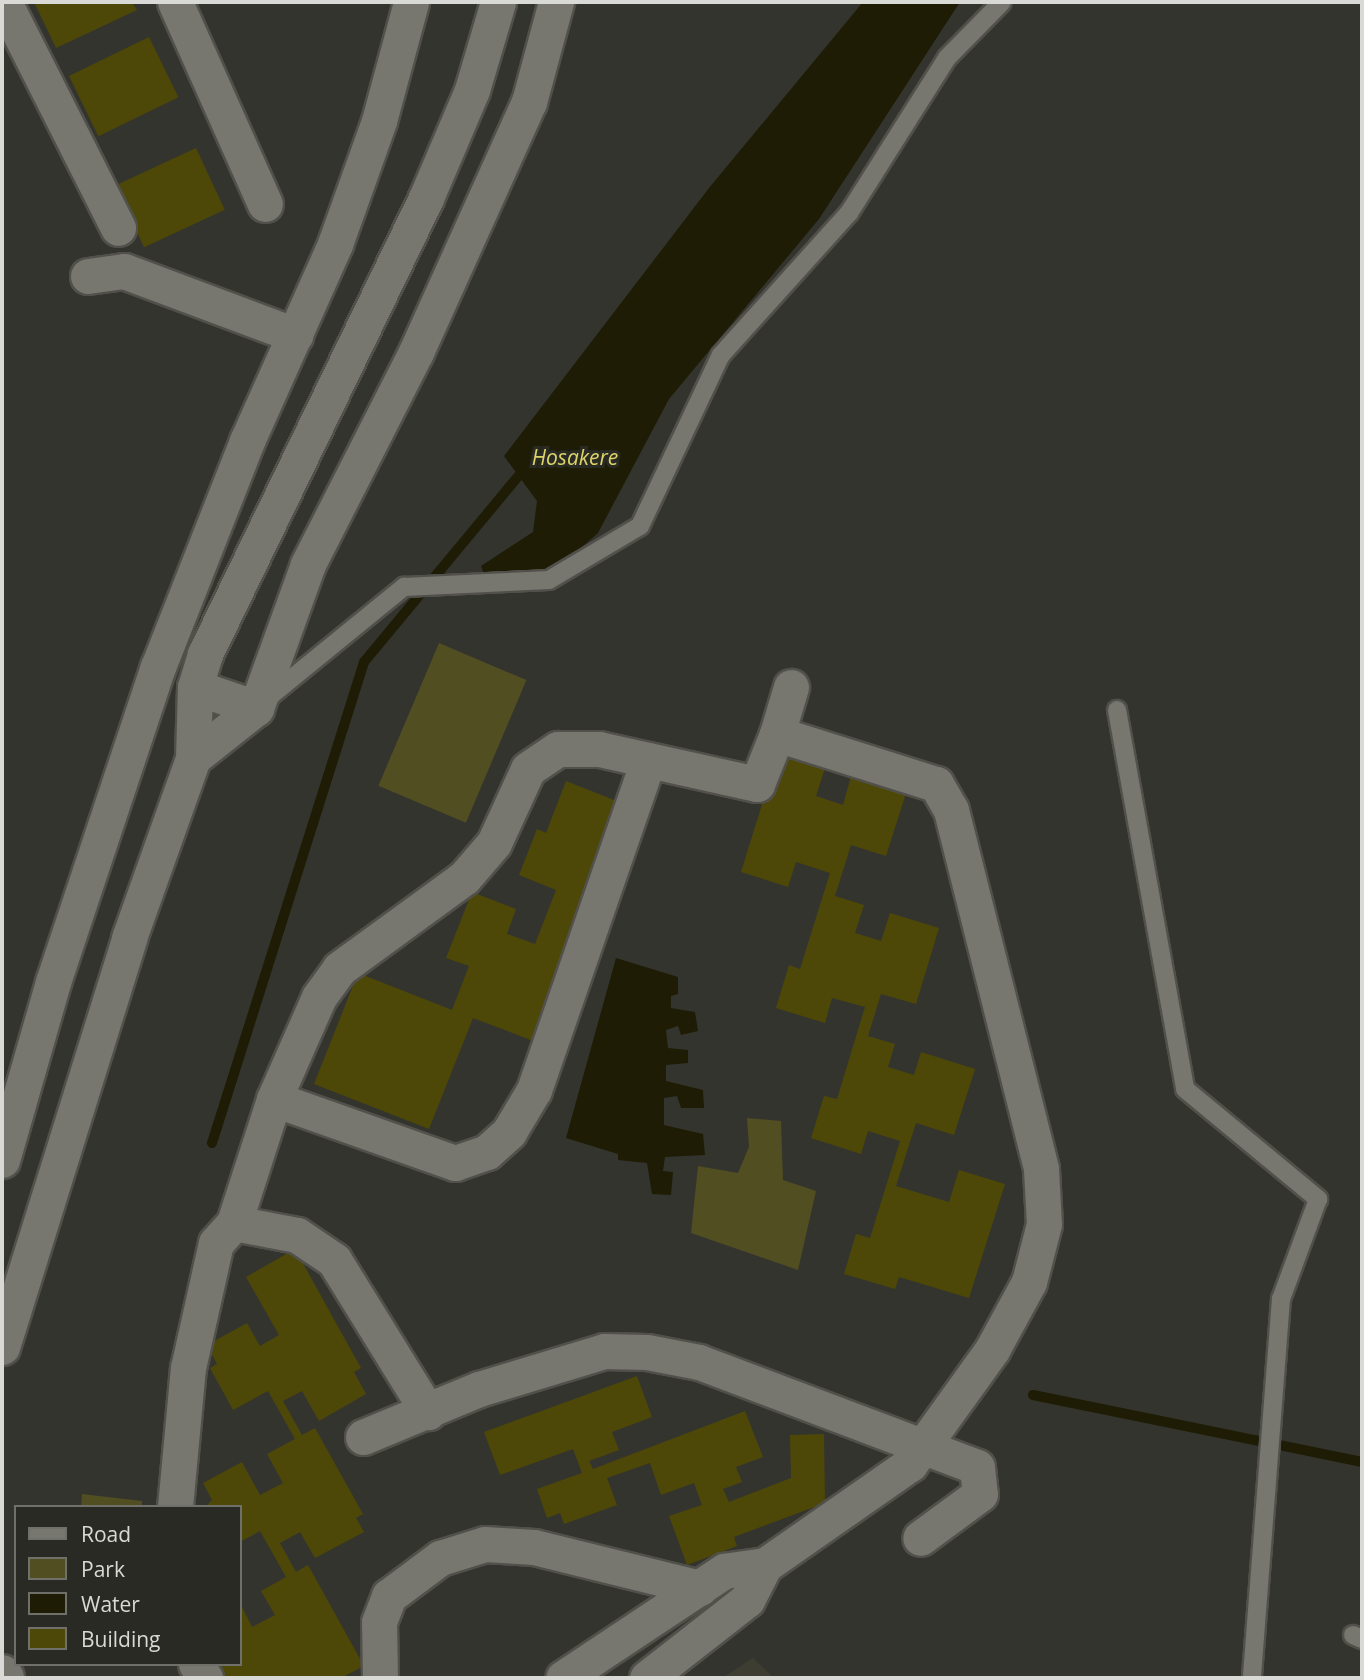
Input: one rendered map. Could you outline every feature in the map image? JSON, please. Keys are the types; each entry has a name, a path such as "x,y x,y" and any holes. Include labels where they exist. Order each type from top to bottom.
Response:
{"street":[{"path":"4,2 118,228"},
{"path":"175,2 265,204"},
{"path":"2,1160 53,982 158,667 335,244 374,133 411,2"},
{"path":"2,1347 129,938 193,758 195,687 205,654 264,541 472,90 498,2"},
{"path":"193,758 256,708 308,564 416,352 529,102 556,2"},
{"path":"472,90 529,102"},
{"path":"88,276 124,271 295,335"},
{"path":"365,324 416,352"},
{"path":"264,541 308,564"},
{"path":"195,687 256,708"},
{"path":"175,1505 188,1368 216,1242 234,1223 274,1099 319,997 339,968 464,878 495,844 528,769 558,749 599,749 757,784 777,734 791,687"},
{"path":"564,1678 723,1571 765,1565 910,1464 928,1446 992,1350 1029,1282 1044,1224 1041,1169 951,810 936,785 777,734"},
{"path":"274,1099 455,1163 487,1152 509,1132 534,1090 648,760"},
{"path":"234,1223 297,1234 334,1260 428,1412"},
{"path":"363,1437 479,1389 604,1351 648,1352 699,1362 928,1446 977,1467 983,1486 973,1501 920,1538"},
{"path":"380,1678 379,1622 389,1596 440,1558 485,1544 534,1547 699,1588"},
{"path":"647,1678 747,1600 765,1565"}],"lane":[{"path":"256,708 404,587 549,580 640,526 721,355 849,213 947,58 1002,2"},
{"path":"1117,710 1185,1089 1318,1199 1282,1299 1252,1678"}],"shaded area":[{"path":"753,1658 774,1678 722,1678"}],"green space":[{"path":"439,643 526,680 466,823 378,786"},
{"path":"747,1118 781,1121 783,1180 816,1191 798,1270 691,1233 698,1166 738,1173 749,1147"},
{"path":"82,1494 142,1501 142,1505 81,1505"}],"water":[{"name":"Hosakere","path":"863,2 960,2 819,219 669,399 598,533 552,573 485,577 481,566 533,532 537,501 504,456 709,188"},
{"path":"616,958 678,977 678,994 671,996 671,1008 695,1012 698,1031 681,1035 678,1026 666,1030 668,1048 688,1050 688,1063 666,1065 666,1081 703,1090 704,1108 681,1108 677,1096 664,1098 664,1125 703,1134 705,1155 665,1157 663,1171 673,1172 671,1195 652,1194 647,1163 618,1160 618,1154 566,1138"}],"building":[{"path":"34,2 132,2 137,10 56,48"},
{"path":"149,37 178,97 98,136 69,76"},
{"path":"196,148 225,210 144,247 115,186"},
{"path":"778,753 825,768 816,796 843,805 851,776 906,793 886,856 851,845 835,896 864,905 855,933 881,941 890,913 939,928 916,1004 881,994 868,1036 895,1044 888,1067 914,1075 921,1052 975,1069 954,1135 916,1123 896,1186 949,1202 959,1170 1005,1184 969,1298 899,1277 895,1289 844,1274 856,1234 870,1238 900,1141 868,1131 861,1154 811,1138 824,1096 837,1099 865,1007 832,998 825,1023 776,1008 789,965 800,969 830,873 796,862 788,887 741,872"},
{"path":"566,781 629,806 536,1042 473,1018 429,1129 314,1084 358,973 452,1010 469,966 446,958 472,892 516,909 507,934 535,944 556,890 519,875 537,829 546,833"},
{"path":"295,1249 361,1368 354,1372 366,1394 319,1421 302,1391 283,1401 302,1435 315,1428 363,1514 356,1518 364,1532 315,1558 300,1532 280,1543 296,1572 308,1565 364,1666 341,1678 216,1678 210,1666 242,1666 242,1607 252,1627 275,1615 261,1591 286,1577 260,1531 242,1541 242,1505 207,1505 212,1500 203,1483 242,1462 260,1495 283,1483 267,1454 295,1439 268,1391 233,1410 210,1368 217,1364 207,1345 247,1323 260,1346 279,1335 246,1277"},
{"path":"637,1376 652,1417 612,1432 619,1450 589,1461 593,1469 745,1411 763,1457 736,1467 742,1482 723,1489 729,1502 791,1478 790,1435 824,1434 825,1503 734,1537 737,1546 687,1565 669,1516 702,1505 694,1483 661,1495 650,1463 607,1478 617,1505 564,1524 560,1513 547,1518 537,1489 582,1473 573,1449 500,1475 484,1432"}],"waterway":[{"path":"212,1143 364,662 526,467"},
{"path":"1033,1395 1362,1462"}]}
